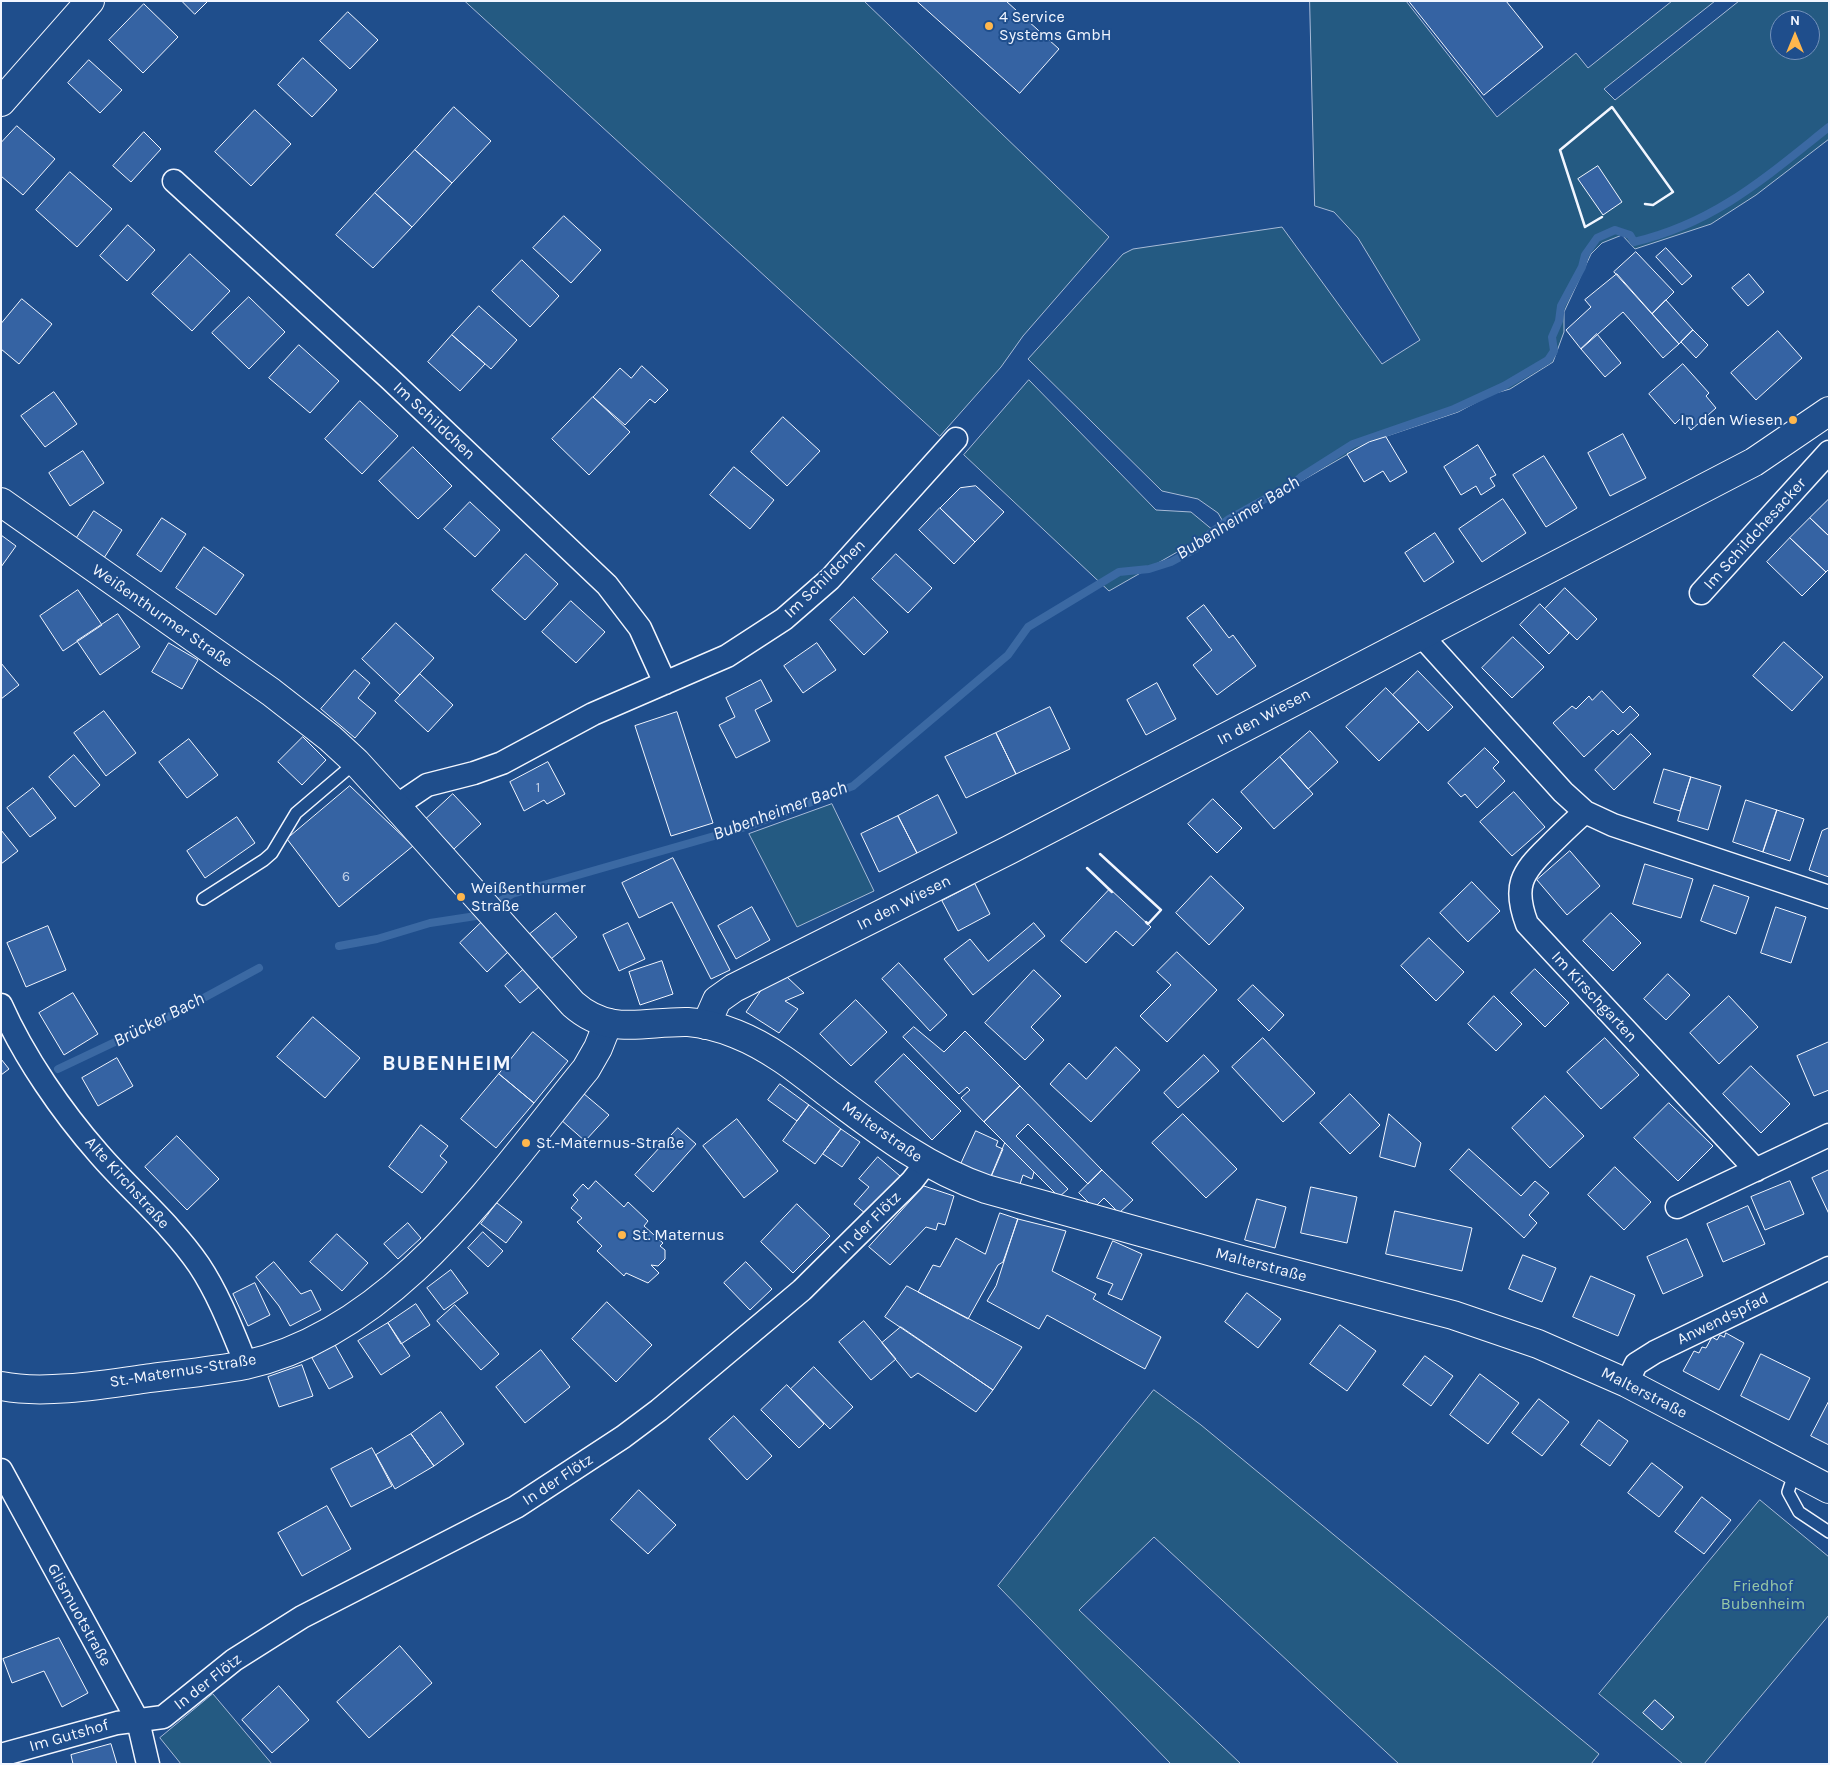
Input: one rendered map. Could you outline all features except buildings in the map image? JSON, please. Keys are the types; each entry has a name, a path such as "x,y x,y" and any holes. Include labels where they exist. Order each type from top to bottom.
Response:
{"street":[{"path":"1,102 90,1"},
{"name":"Im Schildchen","path":"174,181 391,380 607,585 640,628 665,683"},
{"name":"In den Wiesen","path":"706,1025 717,1000 734,988 1009,850 1420,634 1754,462 1829,411"},
{"name":"Im Schildchen","path":"396,806 427,785 474,773 502,763 585,718 727,656 748,644 810,598 851,557 956,439"},
{"name":"Im Schildchesacker","path":"1701,593 1829,452"},
{"name":"Weißenthurmer Straße","path":"1,502 271,692 330,738 356,762 499,919 573,1004 589,1017 608,1023 634,1026 686,1022 706,1025"},
{"path":"1420,634 1563,792 1584,812 1613,825 1829,897"},
{"name":"Im Kirschgarten","path":"1584,812 1530,864 1522,877 1520,901 1527,924 1756,1170"},
{"name":"Alte Kirchstraße","path":"1,1005 40,1074 67,1113 99,1154 182,1243 199,1264 218,1299 246,1364"},
{"name":"St.-Maternus-Straße","path":"1,1386 43,1389 125,1382 246,1364 298,1347 337,1326 370,1305 417,1269 444,1243 586,1069 598,1048 608,1023"},
{"name":"Malterstraße","path":"706,1025 748,1039 781,1058 897,1145 954,1177 986,1189 1245,1261 1453,1315 1538,1344 1627,1382 1829,1489"},
{"path":"1677,1207 1829,1135"},
{"name":"In der Flötz","path":"138,1721 163,1717 234,1660 302,1617 516,1507 623,1437 659,1410 802,1290 912,1182 926,1163"},
{"name":"Anwendspfad","path":"1627,1382 1636,1364 1655,1352 1829,1268"},
{"name":"Glismuotstraße","path":"1,1470 138,1721 148,1764"},
{"name":"Im Gutshof","path":"1,1755 117,1723 138,1721"}],"lane":[{"path":"203,899 272,853 296,813 356,762"},
{"path":"1795,1471 1788,1492 1799,1512 1829,1532"}],"green space":[{"path":"465,1 864,1 1109,237 1023,336 1001,367 940,436"},
{"path":"1310,1 1406,1 1497,117 1576,53 1588,68 1672,1 1715,1 1604,89 1615,100 1739,1 1829,1 1829,139 1756,195 1711,224 1635,249 1622,235 1602,243 1591,254 1564,312 1564,332 1553,362 1510,389 1492,394 1458,412 1369,442 1225,525 1218,513 1198,499 1162,491 1028,359 1123,254 1133,249 1282,227 1382,364 1420,340 1358,238 1334,212 1315,206"},
{"path":"1029,380 1156,510 1191,512 1214,531 1109,591 964,455"},
{"path":"832,804 874,891 797,927 749,834"},
{"path":"1154,1390 1201,1425 1599,1754 1591,1764 1399,1764 1154,1537 1079,1610 1241,1764 1171,1764 998,1586"},
{"name":"Friedhof Bubenheim","path":"1760,1500 1829,1557 1829,1615 1704,1764 1683,1764 1599,1694"},
{"path":"213,1694 272,1764 181,1764 160,1738"}],"waterway":[{"name":"Bubenheimer Bach","path":"339,946 377,939 430,923 476,916 512,894 749,826 853,786 1008,655 1028,627 1119,572 1149,569 1171,562 1195,549 1207,536 1229,519 1265,499 1282,493 1301,477 1353,444 1454,409 1504,386 1548,360 1554,351 1552,337 1559,321 1561,306 1582,267 1585,255 1597,238 1615,230 1630,235 1634,242 1663,234 1690,223 1738,196 1829,127"},
{"name":"Brücker Bach","path":"58,1069 174,1014 259,968"}],"wall":[{"path":"1602,217 1585,227 1560,150 1612,107 1673,192 1653,205 1645,204"},
{"path":"1100,854 1161,910 1148,924 1146,922"},
{"path":"1087,868 1112,892"}],"place":[{"name":"4 Service Systems GmbH","path":"989,26"},
{"name":"In den Wiesen","path":"1793,420"},
{"name":"Weißenthurmer Straße","path":"461,897"},
{"name":"St.-Maternus-Straße","path":"526,1143"},
{"name":"St. Maternus","path":"622,1235"}],"district":[{"name":"BUBENHEIM","path":"447,1064"}]}
